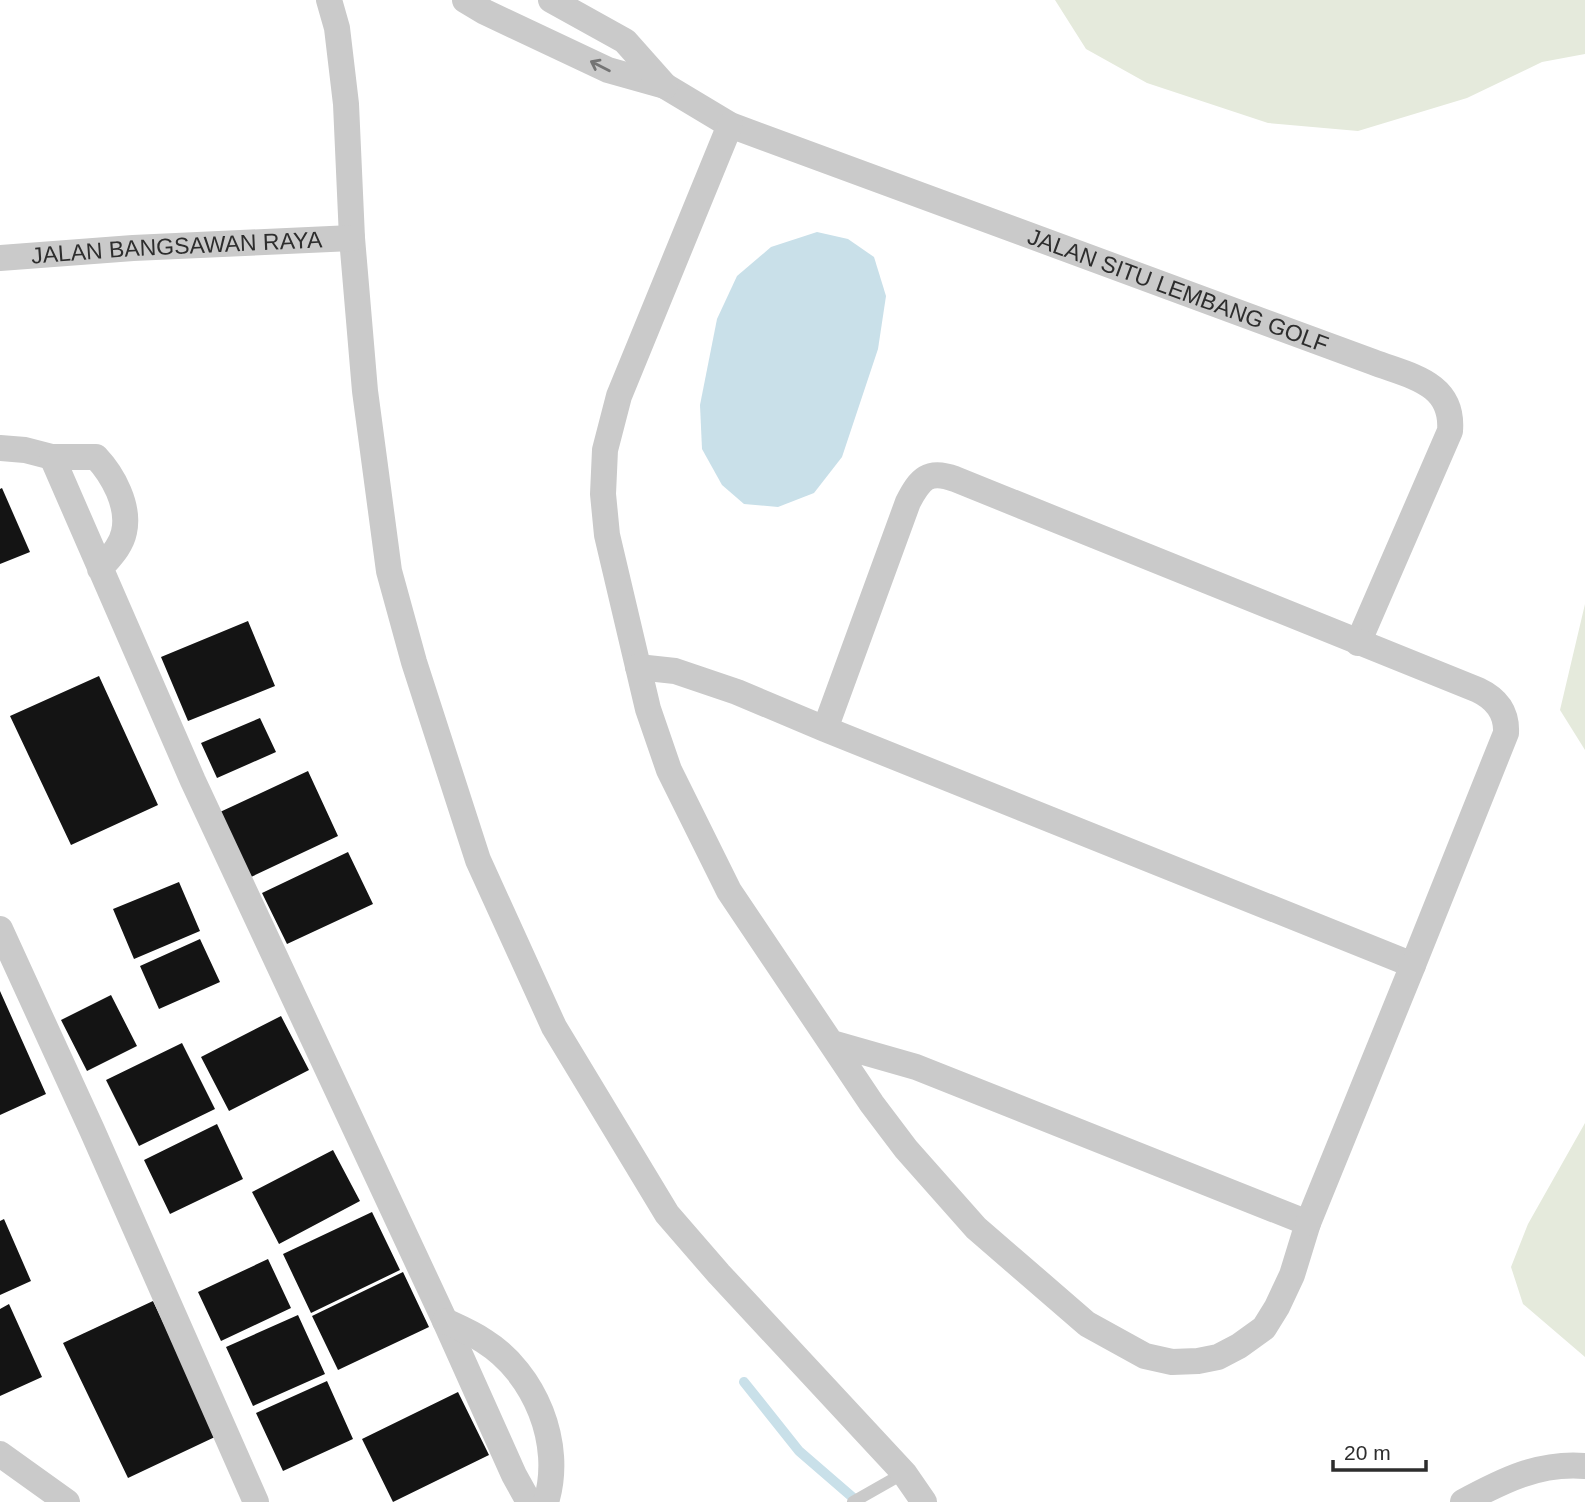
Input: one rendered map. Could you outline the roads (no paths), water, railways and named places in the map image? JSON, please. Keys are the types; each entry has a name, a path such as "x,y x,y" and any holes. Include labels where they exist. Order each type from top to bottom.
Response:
{"street":[{"path":"329,0 337,28 346,104 352,238 365,391 389,571 414,662 478,860 554,1027 667,1214 719,1274 904,1473 924,1502"},
{"name":"JALAN SITU LEMBANG GOLF","path":"551,0 625,41 665,86"},
{"name":"JALAN SITU LEMBANG GOLF","path":"482,4 608,71 665,86 730,125 1373,362 1427,383 1440,392 1451,417 1450,431 1358,643"},
{"path":"730,125 619,396 605,450 603,494 607,535 648,709 669,769 718,869 757,933 872,1104 906,1149 976,1228 1087,1324 1145,1356 1171,1362 1198,1361 1218,1357 1239,1346 1264,1328 1292,1275 1308,1223 1506,733 1507,722 1491,696 955,479 936,474 919,482 908,502 825,729"},
{"name":"JALAN BANGSAWAN RAYA","path":"0,258 133,248 352,238"},
{"path":"0,448 26,450 52,457 96,457 108,469 118,490 125,532 117,549 100,569"},
{"path":"52,457 193,781 514,1475 529,1502"},
{"path":"638,667 676,671 737,692 1413,965"},
{"path":"0,929 256,1502"},
{"path":"832,1043 916,1067 1308,1223"},
{"path":"445,1321 485,1341 503,1356 535,1399 544,1416 550,1450 545,1502"},
{"path":"0,1454 68,1502"},
{"path":"1463,1502 1509,1477 1528,1471 1585,1466"}],"lane":[{"path":"853,1502 904,1473"}],"water":[{"path":"817,232 848,239 874,257 886,296 878,349 842,457 814,493 778,507 744,504 722,485 702,449 700,405 717,319 737,276 771,247"}],"waterway":[{"path":"744,1382 799,1451 858,1502"}]}
